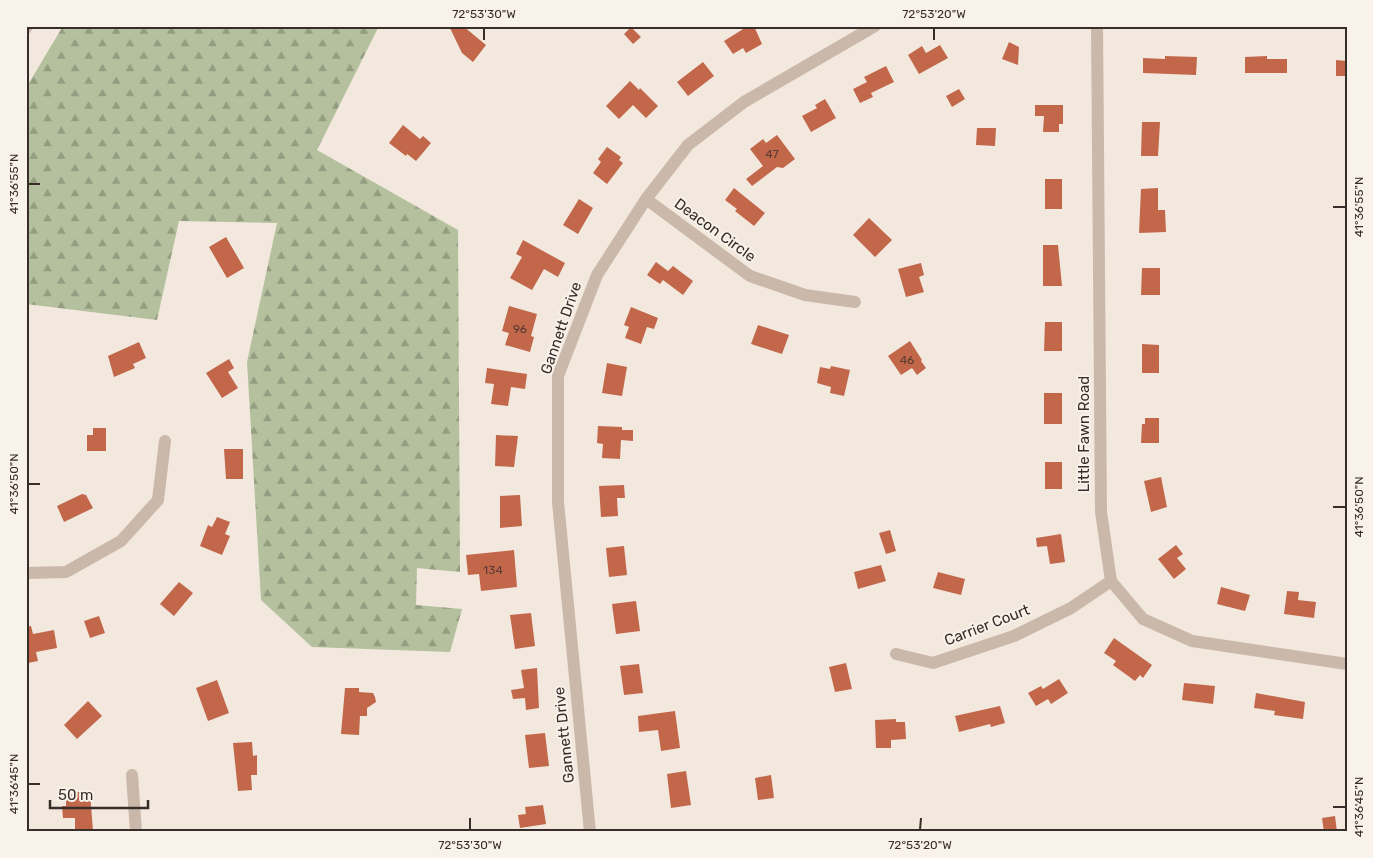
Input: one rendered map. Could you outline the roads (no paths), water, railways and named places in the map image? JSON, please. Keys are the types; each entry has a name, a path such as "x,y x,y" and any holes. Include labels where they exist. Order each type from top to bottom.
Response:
{"street":[{"name":"Gannett Drive","path":"590,832 558,502 558,376 597,275 646,199 688,145 744,102 876,26"},
{"name":"Little Fawn Road","path":"1097,26 1101,512 1111,581"},
{"name":"Deacon Circle","path":"646,199 750,276 805,295 855,302"},
{"path":"26,572 66,572 121,541 158,500 165,441"},
{"name":"Carrier Court","path":"896,654 933,663 1014,636 1071,608 1111,581"},
{"path":"1111,581 1143,619 1192,641 1347,664"},
{"path":"132,775 136,832"}]}
